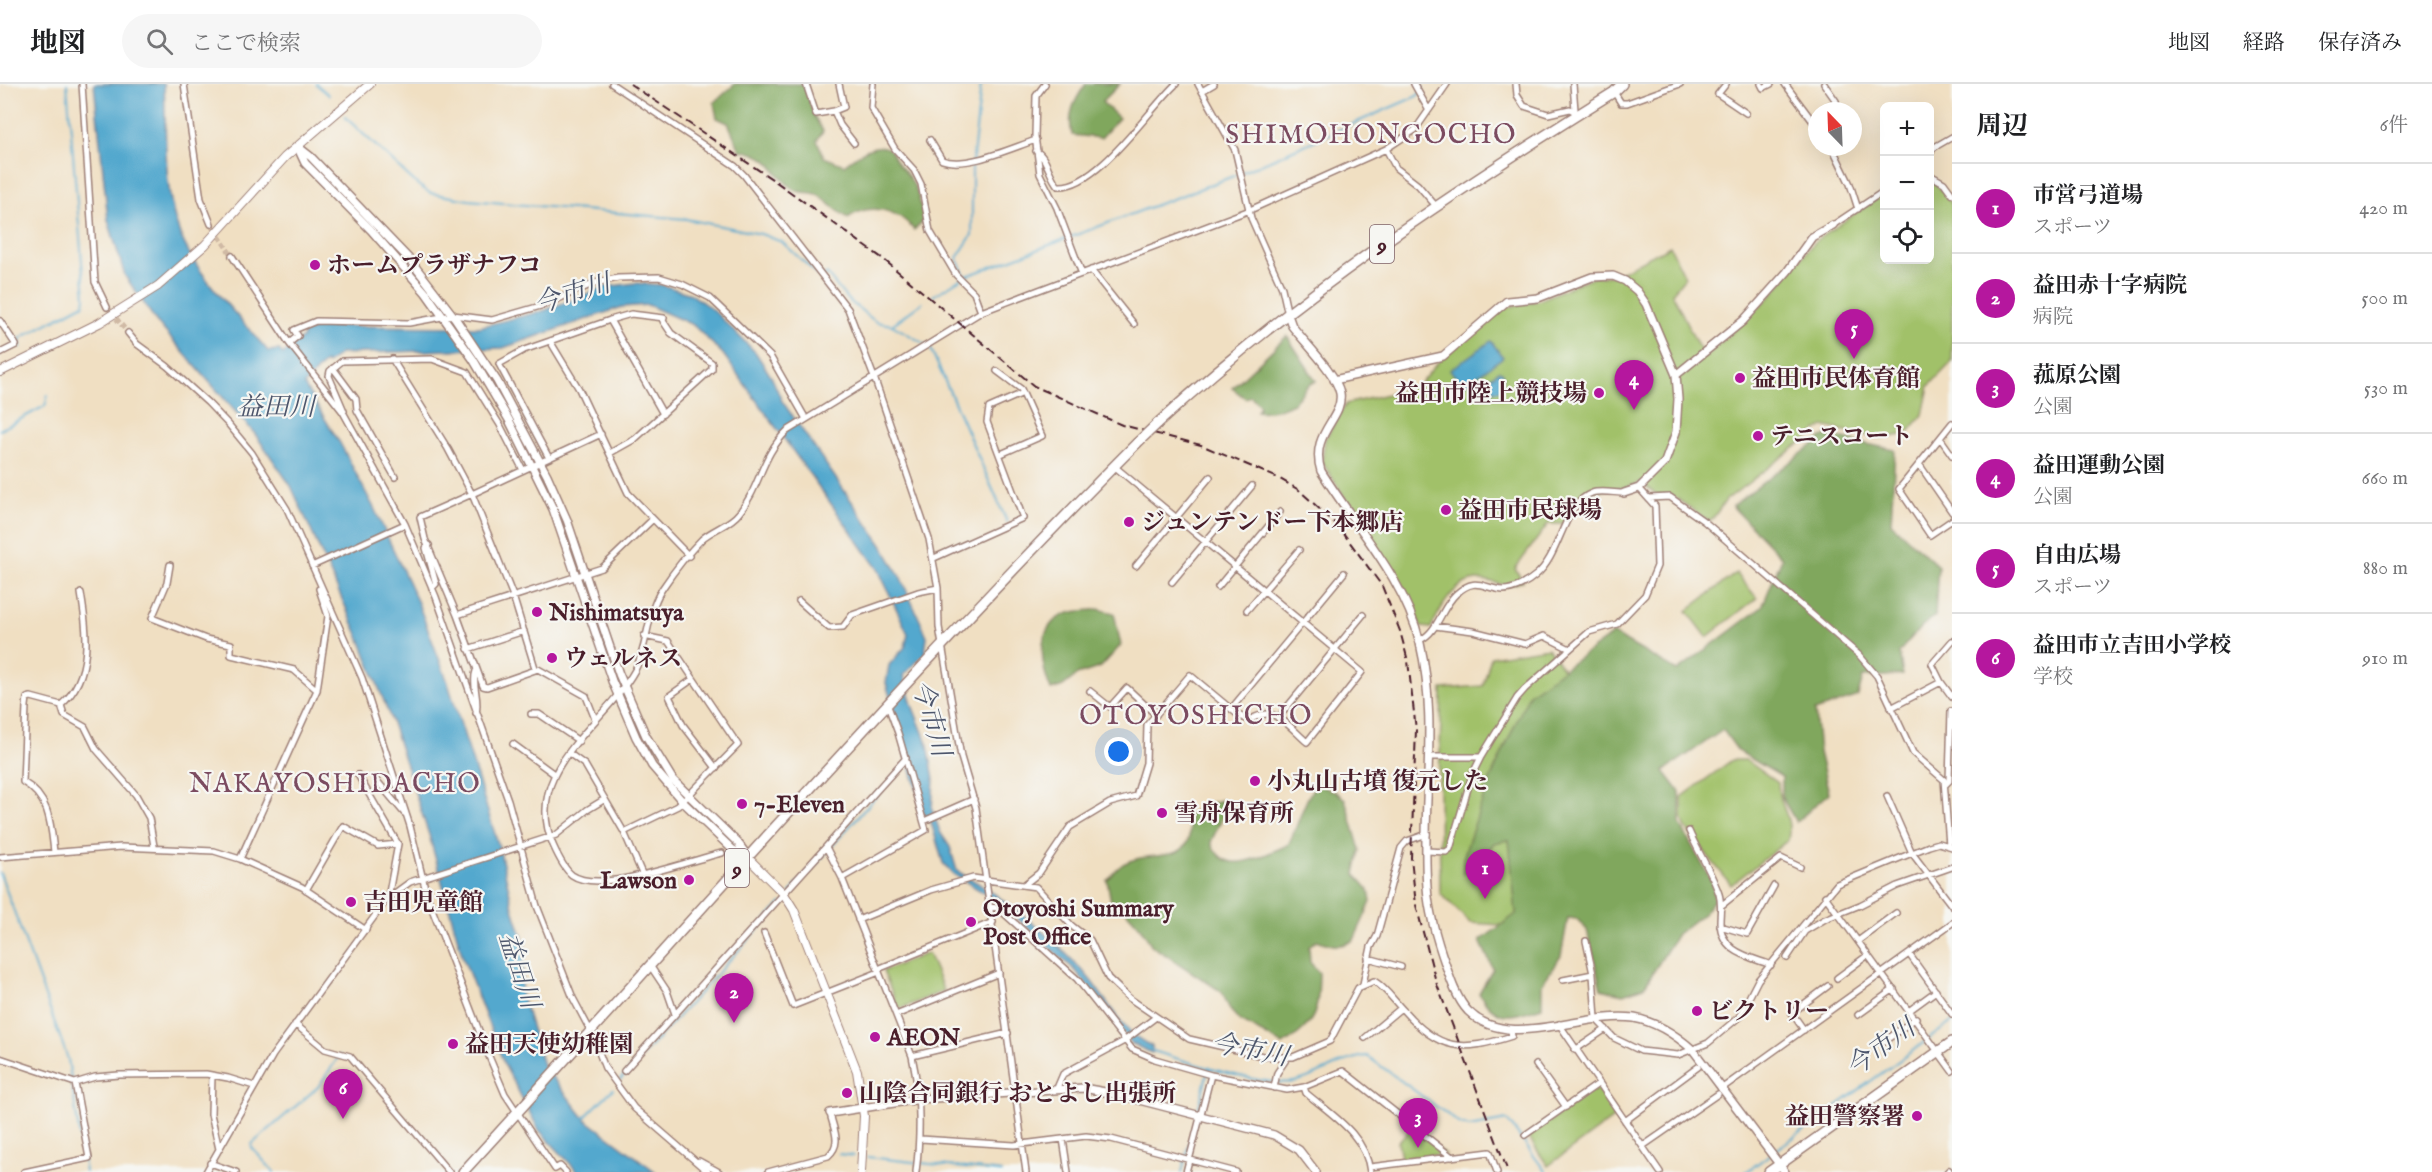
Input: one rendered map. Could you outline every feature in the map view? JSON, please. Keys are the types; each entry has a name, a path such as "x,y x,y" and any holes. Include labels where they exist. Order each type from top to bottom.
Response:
{"highway":[{"name":"9","path":"463,1172 651,967 747,857 944,644 1157,424 1288,315 1435,205 1577,112 1614,92 1623,84"},
{"path":"1769,1172 1782,1168 1952,1042"}],"main road":[{"path":"0,372 130,305 158,286 205,245 297,146 370,84"},
{"path":"747,857 784,894 801,927 851,1050 863,1095 864,1142 861,1172"}],"street":[{"path":"82,84 95,282 106,307"},
{"path":"184,84 201,199 211,224"},
{"path":"612,84 735,166 848,309 875,380 934,558 938,588 939,627 944,644 961,757 974,799 993,922 1026,1172"},
{"path":"806,84 816,114 844,107 839,84"},
{"path":"873,84 871,108 895,149 915,170 921,184 930,231 956,275 974,293 981,312"},
{"path":"1045,84 1036,96 1036,151 1040,174 1057,208 1082,274"},
{"path":"1036,151 1040,153 1050,178 1058,186 1073,184 1100,167 1137,130 1154,104 1176,84"},
{"path":"1198,84 1227,132 1259,240 1282,288 1292,326 1334,380 1340,395 1338,405 1318,442 1317,451 1321,471 1400,592 1412,613 1420,640 1427,683 1427,888 1435,934 1455,988 1466,1009 1474,1017 1511,1032 1596,1019 1636,1019 1655,1024 1679,1037 1693,1050 1719,1092 1782,1168"},
{"path":"1202,91 1214,84"},
{"path":"1414,84 1428,109"},
{"path":"722,854 643,876 607,880 579,879 571,875 550,837 546,801 554,774 595,719 624,686 640,660 644,636 662,590 702,540 740,513 766,457 778,440 803,421 875,380 981,312 1250,210 1386,149 1415,130 1447,84"},
{"path":"1516,84 1517,95 1524,106 1548,114 1577,112 1573,84"},
{"path":"1614,92 1621,103 1627,104 1680,84"},
{"path":"1726,84 1718,94 1746,113"},
{"path":"1761,84 1763,88 1772,84"},
{"path":"1785,84 1808,115"},
{"path":"1824,84 1835,102"},
{"path":"834,111 840,125 854,143"},
{"path":"1934,147 1952,137"},
{"path":"930,140 942,160 949,162 987,158 1036,140"},
{"path":"297,146 312,157 396,244 454,317 481,356 514,411 567,520 617,694 636,738 652,766 683,802 732,849 747,857"},
{"path":"297,146 305,163 371,230 445,320 473,359 532,466 582,575 624,686 659,760 689,796 738,843 747,857"},
{"path":"1386,149 1396,168 1418,185 1435,205"},
{"path":"1836,156 1850,184 1858,210"},
{"path":"1934,177 1944,183 1952,194"},
{"path":"1676,375 1743,321 1787,272 1812,237 1858,210 1880,194"},
{"path":"232,256 290,343 343,412 405,524 432,588 476,713 537,906 573,998 605,1068 634,1108 708,1172"},
{"path":"1091,270 1134,324"},
{"path":"1334,380 1443,356 1455,348 1486,316 1507,301 1538,298 1592,277 1602,276 1613,276 1625,281 1637,291 1646,304 1676,375 1678,399 1676,432 1665,462 1639,489 1624,493 1594,492 1582,498 1574,506 1562,536 1543,570 1526,582 1503,590 1479,582 1468,585 1450,600 1430,636 1420,640"},
{"path":"290,343 298,336 294,330 316,321 409,323 454,317 492,320 544,305 595,284 618,278 659,277 682,284 710,298 770,356 803,421"},
{"path":"549,458 499,364 524,350 631,314 664,318 663,321 671,333 712,363 712,369 635,439 610,453"},
{"path":"610,320 663,414"},
{"path":"0,321 16,345 0,353"},
{"path":"128,333 142,348 167,366 208,403 252,453 287,509 314,565 362,678 426,877 428,896 488,1054 518,1111 554,1171 560,1167 566,1172"},
{"path":"550,341 579,389 628,493 689,556"},
{"path":"343,412 329,376 333,368 347,359 432,359 472,375 523,470"},
{"path":"393,359 448,449 472,494 513,596 535,668 586,696 595,719"},
{"path":"333,368 356,399 357,410 395,477"},
{"path":"997,371 1023,393 1042,436 1001,454"},
{"path":"934,558 1023,518 1001,454 987,422 989,408 1023,393"},
{"path":"1952,423 1899,489 1930,535 1952,520"},
{"path":"535,668 487,687 483,686 420,517 601,434"},
{"path":"1940,438 1952,455"},
{"path":"1919,464 1952,512"},
{"path":"1025,884 1039,873 1070,827 1110,803 1136,796 1146,763 1147,725 1190,675 1241,717 1249,720 1268,714 1278,718 1307,742 1362,672 1114,466"},
{"path":"1136,566 1210,477"},
{"path":"1172,582 1251,486"},
{"path":"1427,851 1446,852 1450,849 1472,775 1516,698 1589,632 1617,624 1645,594 1657,566 1655,506 1639,489"},
{"path":"1586,941 1593,974 1596,1019 1614,1038 1641,1051 1662,1055 1693,1050 1720,1035 1739,1017 1758,980 1837,884 1939,843 1950,846 1944,780 1913,753 1877,676 1828,627 1689,510 1670,497 1649,498"},
{"path":"1218,587 1280,512"},
{"path":"457,615 602,568 653,519"},
{"path":"314,565 405,524"},
{"path":"429,545 426,548 436,584 432,588"},
{"path":"1247,610 1299,550"},
{"path":"170,566 167,583 152,618 207,639 231,644 231,655 294,670 317,690"},
{"path":"1231,709 1344,573"},
{"path":"240,859 317,690 328,616 318,587 319,581"},
{"path":"799,601 829,628 843,627 852,615 915,593 938,588"},
{"path":"61,705 67,699 85,662 88,631 81,593"},
{"path":"1278,718 1363,615"},
{"path":"1435,626 1473,631 1525,645 1544,636 1570,649"},
{"path":"468,649 524,631"},
{"path":"624,832 683,802 738,745 668,641 644,636"},
{"path":"1952,640 1932,664 1952,697"},
{"path":"476,671 476,713"},
{"path":"693,679 669,696 683,725 716,768"},
{"path":"1891,708 1941,682"},
{"path":"1090,691 1110,707 1127,688 1156,715"},
{"path":"54,852 47,807 37,793 23,782 27,698 61,705"},
{"path":"61,705 64,715 86,727 96,749 136,795 148,818 154,846"},
{"path":"842,878 926,830 925,820 889,705"},
{"path":"1945,785 1949,781 1951,711"},
{"path":"531,714 539,714 579,741"},
{"path":"513,744 554,774"},
{"path":"570,754 585,765 624,832 643,876"},
{"path":"1428,757 1481,757"},
{"path":"624,1071 906,758"},
{"path":"358,775 398,844 388,898"},
{"path":"378,782 406,816"},
{"path":"1887,796 1912,853 1952,906"},
{"path":"206,1172 254,1086 295,1024 388,898 410,882 550,837 605,799"},
{"path":"925,820 974,799"},
{"path":"306,890 343,826 378,846 398,844"},
{"path":"1689,831 1722,904 1720,926 1727,946 1739,954 1771,965"},
{"path":"858,920 960,880 973,878 986,882 1025,884 1044,892 1072,926 1090,940 1114,985 1189,1039 1267,1057 1287,1058 1309,1052 1330,1041 1355,993 1363,984 1368,958 1401,848 1407,841 1427,834"},
{"path":"0,857 26,857 54,852 154,846 214,851 240,859 306,890 366,930"},
{"path":"826,847 842,878 912,1056 920,1099 921,1139 916,1172"},
{"path":"1722,904 1781,858 1800,867"},
{"path":"1787,958 1805,931 1897,886 1952,867"},
{"path":"1720,926 1747,934 1774,886"},
{"path":"1825,896 1916,1018 1952,1071"},
{"path":"990,903 1077,979 1132,1049 1155,1059 1211,1075 1287,1090 1304,1087 1343,1071 1452,1157"},
{"path":"1858,941 1896,914"},
{"path":"764,933 793,1006 993,922"},
{"path":"1643,1146 1952,923"},
{"path":"1909,954 1952,1014"},
{"path":"1837,978 1868,955"},
{"path":"1368,958 1401,967"},
{"path":"651,967 667,991 675,1014"},
{"path":"896,1015 999,973"},
{"path":"1563,981 1593,974"},
{"path":"1363,984 1374,981 1427,1035 1448,1044 1497,1041 1512,1036 1511,1032"},
{"path":"1804,1030 1792,1013 1828,986"},
{"path":"1858,1015 1894,989"},
{"path":"1910,1010 1936,991"},
{"path":"1365,1038 1401,1008"},
{"path":"1057,1088 1063,1074 1126,1040 1156,1017"},
{"path":"1885,1041 1916,1018"},
{"path":"295,1024 325,1048 350,1056 449,1172"},
{"path":"1559,1024 1660,1172"},
{"path":"1575,1050 1606,1029"},
{"path":"912,1056 1008,1033"},
{"path":"0,1058 75,1083 95,1077 119,1074 212,1075 254,1086"},
{"path":"1274,1087 1276,1075 1287,1058"},
{"path":"1536,1065 1566,1107"},
{"path":"1625,1121 1698,1068"},
{"path":"212,1075 211,1114 219,1149"},
{"path":"1186,1172 1211,1075"},
{"path":"24,1172 89,1158 75,1083"},
{"path":"1525,1135 1598,1084"},
{"path":"1304,1087 1306,1093 1359,1141 1370,1170 1490,1152 1497,1172"},
{"path":"768,1172 828,1156 834,1151 837,1136 830,1113 920,1099 1083,1088 1257,1129 1286,1140 1299,1150 1316,1172"},
{"path":"921,1139 1022,1144 1086,1137 1111,1139 1236,1172"},
{"path":"1064,1139 1068,1172"},
{"path":"692,1160 719,1172"},
{"path":"210,1164 237,1172"}],"green space":[{"path":"735,84 804,84 814,116 823,131 817,140 824,157 844,165 872,148 884,147 890,150 914,185 924,221 914,230 900,217 874,209 856,213 848,218 818,195 795,190 767,161 740,150 728,123 717,118 714,103"},
{"path":"1086,84 1120,84 1102,102 1119,118 1101,138 1072,135 1071,114"},
{"path":"1934,183 1944,192 1952,205 1952,362 1929,386 1923,415 1907,434 1881,439 1823,426 1726,500 1710,522 1672,495 1657,495 1641,482 1627,487 1587,494 1579,499 1564,524 1548,524 1515,569 1523,581 1510,585 1481,580 1463,584 1450,596 1431,628 1421,627 1409,597 1322,462 1325,439 1346,404 1417,387 1440,360 1504,308 1540,300 1592,277 1613,276 1670,246 1685,277 1672,293 1698,346 1706,356 1770,297 1814,242 1880,197 1880,264 1934,264"},
{"path":"1287,336 1316,381 1308,385 1288,406 1272,411 1257,411 1260,406 1251,396 1245,398 1232,388"},
{"path":"1826,435 1895,450 1891,523 1938,566 1935,616 1921,627 1899,652 1903,675 1863,677 1858,696 1815,711 1819,752 1829,793 1796,822 1782,798 1782,777 1738,751 1723,730 1664,771 1680,792 1680,824 1713,884 1714,900 1704,913 1677,934 1644,987 1623,994 1601,989 1587,930 1577,919 1568,918 1561,956 1542,984 1542,1007 1514,1015 1506,1015 1493,1010 1479,993 1493,969 1480,941 1516,914 1509,840 1494,843 1470,874 1463,873 1463,858 1488,784 1529,694 1613,634 1677,671 1762,607 1782,558 1732,506"},
{"path":"1736,573 1757,598 1707,637 1687,611"},
{"path":"1098,609 1114,613 1121,645 1101,667 1077,675 1063,686 1051,690 1044,669 1043,657 1045,635 1050,626 1058,618 1069,613"},
{"path":"1548,648 1662,804 1592,917 1560,912 1516,926 1470,923 1440,893 1439,783 1442,689 1483,686 1491,657"},
{"path":"1732,760 1746,760 1778,783 1789,831 1788,840 1731,885 1685,827 1682,818 1682,797"},
{"path":"1316,784 1334,791 1345,799 1360,850 1355,874 1369,890 1371,902 1354,940 1336,945 1317,940 1309,946 1310,962 1319,973 1316,1007 1303,1030 1283,1045 1239,1020 1230,1010 1222,992 1152,946 1140,927 1124,909 1111,902 1107,880 1123,864 1135,859 1171,854 1180,850 1187,843 1190,832 1188,815 1204,805 1221,800 1224,814 1211,842 1217,853 1225,860 1244,862 1288,845 1307,799"},
{"path":"928,953 944,991 899,1009 883,971"},
{"path":"1596,1088 1617,1115 1548,1166 1528,1137"},
{"path":"1411,1128 1445,1154 1401,1158 1398,1142"}],"water":[{"name":"益田川","path":"94,84 164,84 166,160 170,198 180,234 208,281 268,351 279,350 283,354 303,337 303,334 320,326 479,327 543,311 605,287 635,283 662,285 691,294 713,310 756,353 772,378 782,401 882,545 900,576 927,636 925,653 904,675 912,705 928,745 934,779 932,809 940,832 950,847 957,871 1007,903 1054,942 1082,970 1122,1023 1141,1040 1152,1046 1152,1053 1132,1044 1076,971 999,902 953,874 943,863 931,822 924,815 886,683 889,665 905,647 908,634 878,569 723,354 693,325 648,305 622,307 503,348 340,354 327,364 325,362 304,385 340,443 374,508 418,603 447,680 499,847 514,912 525,945 521,993 543,1065 585,1119 656,1172 578,1172 539,1130 504,1064 463,958 429,835 390,717 360,639 291,486 255,434 156,321 125,276 108,220"},
{"path":"1491,341 1503,357 1463,386 1450,370"},
{"path":"1499,371 1503,373 1502,390 1494,391 1488,384 1480,390 1478,386"}],"waterway":[{"path":"21,347 19,340 24,336 84,304 67,84"},
{"path":"316,84 329,95"},
{"path":"965,277 957,258 972,235 972,166 981,84"},
{"path":"933,296 964,277 1231,177 1417,96 1423,89 1421,84"},
{"path":"345,117 418,185 430,193 469,200 686,219 761,234 782,242 818,275"},
{"path":"824,275 827,274 847,299 876,322 892,325 930,347 1007,522"},
{"path":"893,324 922,303"},
{"path":"0,430 45,406 48,395"},
{"path":"790,893 881,791"},
{"path":"0,873 68,1059 85,1172"},
{"path":"620,1080 782,903"},
{"name":"今市川","path":"1746,1172 1952,1022"},
{"name":"今市川","path":"1150,1050 1222,1072 1262,1081 1280,1082 1303,1080 1349,1060 1367,1056 1459,1123 1469,1127 1507,1120 1546,1172"},
{"path":"274,1172 252,1148 252,1144 318,1087 340,1055"},
{"path":"1182,1172 1209,1067"},
{"path":"583,1119 613,1089"},
{"path":"839,1154 854,1156"},
{"path":"868,1157 1001,1172"}],"tunnel":[{"path":"211,224 232,256"},
{"path":"107,307 128,333"}],"railway":[{"path":"630,84 775,181 882,258 1034,386 1122,425 1201,445 1278,478 1299,490 1338,526 1382,586 1400,631 1408,661 1416,730 1411,858 1416,905 1436,982 1508,1172"}],"place":[{"name":"ホームプラザナフコ","path":"315,265"},
{"name":"自由広場","path":"1854,359"},
{"name":"益田市民体育館","path":"1740,378"},
{"name":"益田市陸上競技場","path":"1599,393"},
{"name":"益田運動公園","path":"1634,410"},
{"name":"テニスコート","path":"1758,436"},
{"name":"益田市民球場","path":"1446,510"},
{"name":"ジュンテンドー下本郷店","path":"1129,522"},
{"name":"Nishimatsuya","path":"537,612"},
{"name":"ウェルネス","path":"552,658"},
{"name":"小丸山古墳 復元した","path":"1255,781"},
{"name":"7-Eleven","path":"742,804"},
{"name":"雪舟保育所","path":"1162,813"},
{"name":"Lawson","path":"689,880"},
{"name":"市営弓道場","path":"1485,899"},
{"name":"吉田児童館","path":"351,902"},
{"name":"Otoyoshi Summary Post Office","path":"971,922"},
{"name":"ビクトリー","path":"1697,1011"},
{"name":"益田赤十字病院","path":"734,1023"},
{"name":"AEON","path":"875,1037"},
{"name":"益田天使幼稚園","path":"453,1044"},
{"name":"山陰合同銀行 おとよし出張所","path":"847,1093"},
{"name":"益田警察署","path":"1917,1116"},
{"name":"益田市立吉田小学校","path":"343,1119"},
{"name":"菰原公園","path":"1418,1148"}],"district":[{"name":"SHIMOHONGOCHO","path":"1371,134"},
{"name":"OTOYOSHICHO","path":"1196,715"},
{"name":"NAKAYOSHIDACHO","path":"335,783"}]}
